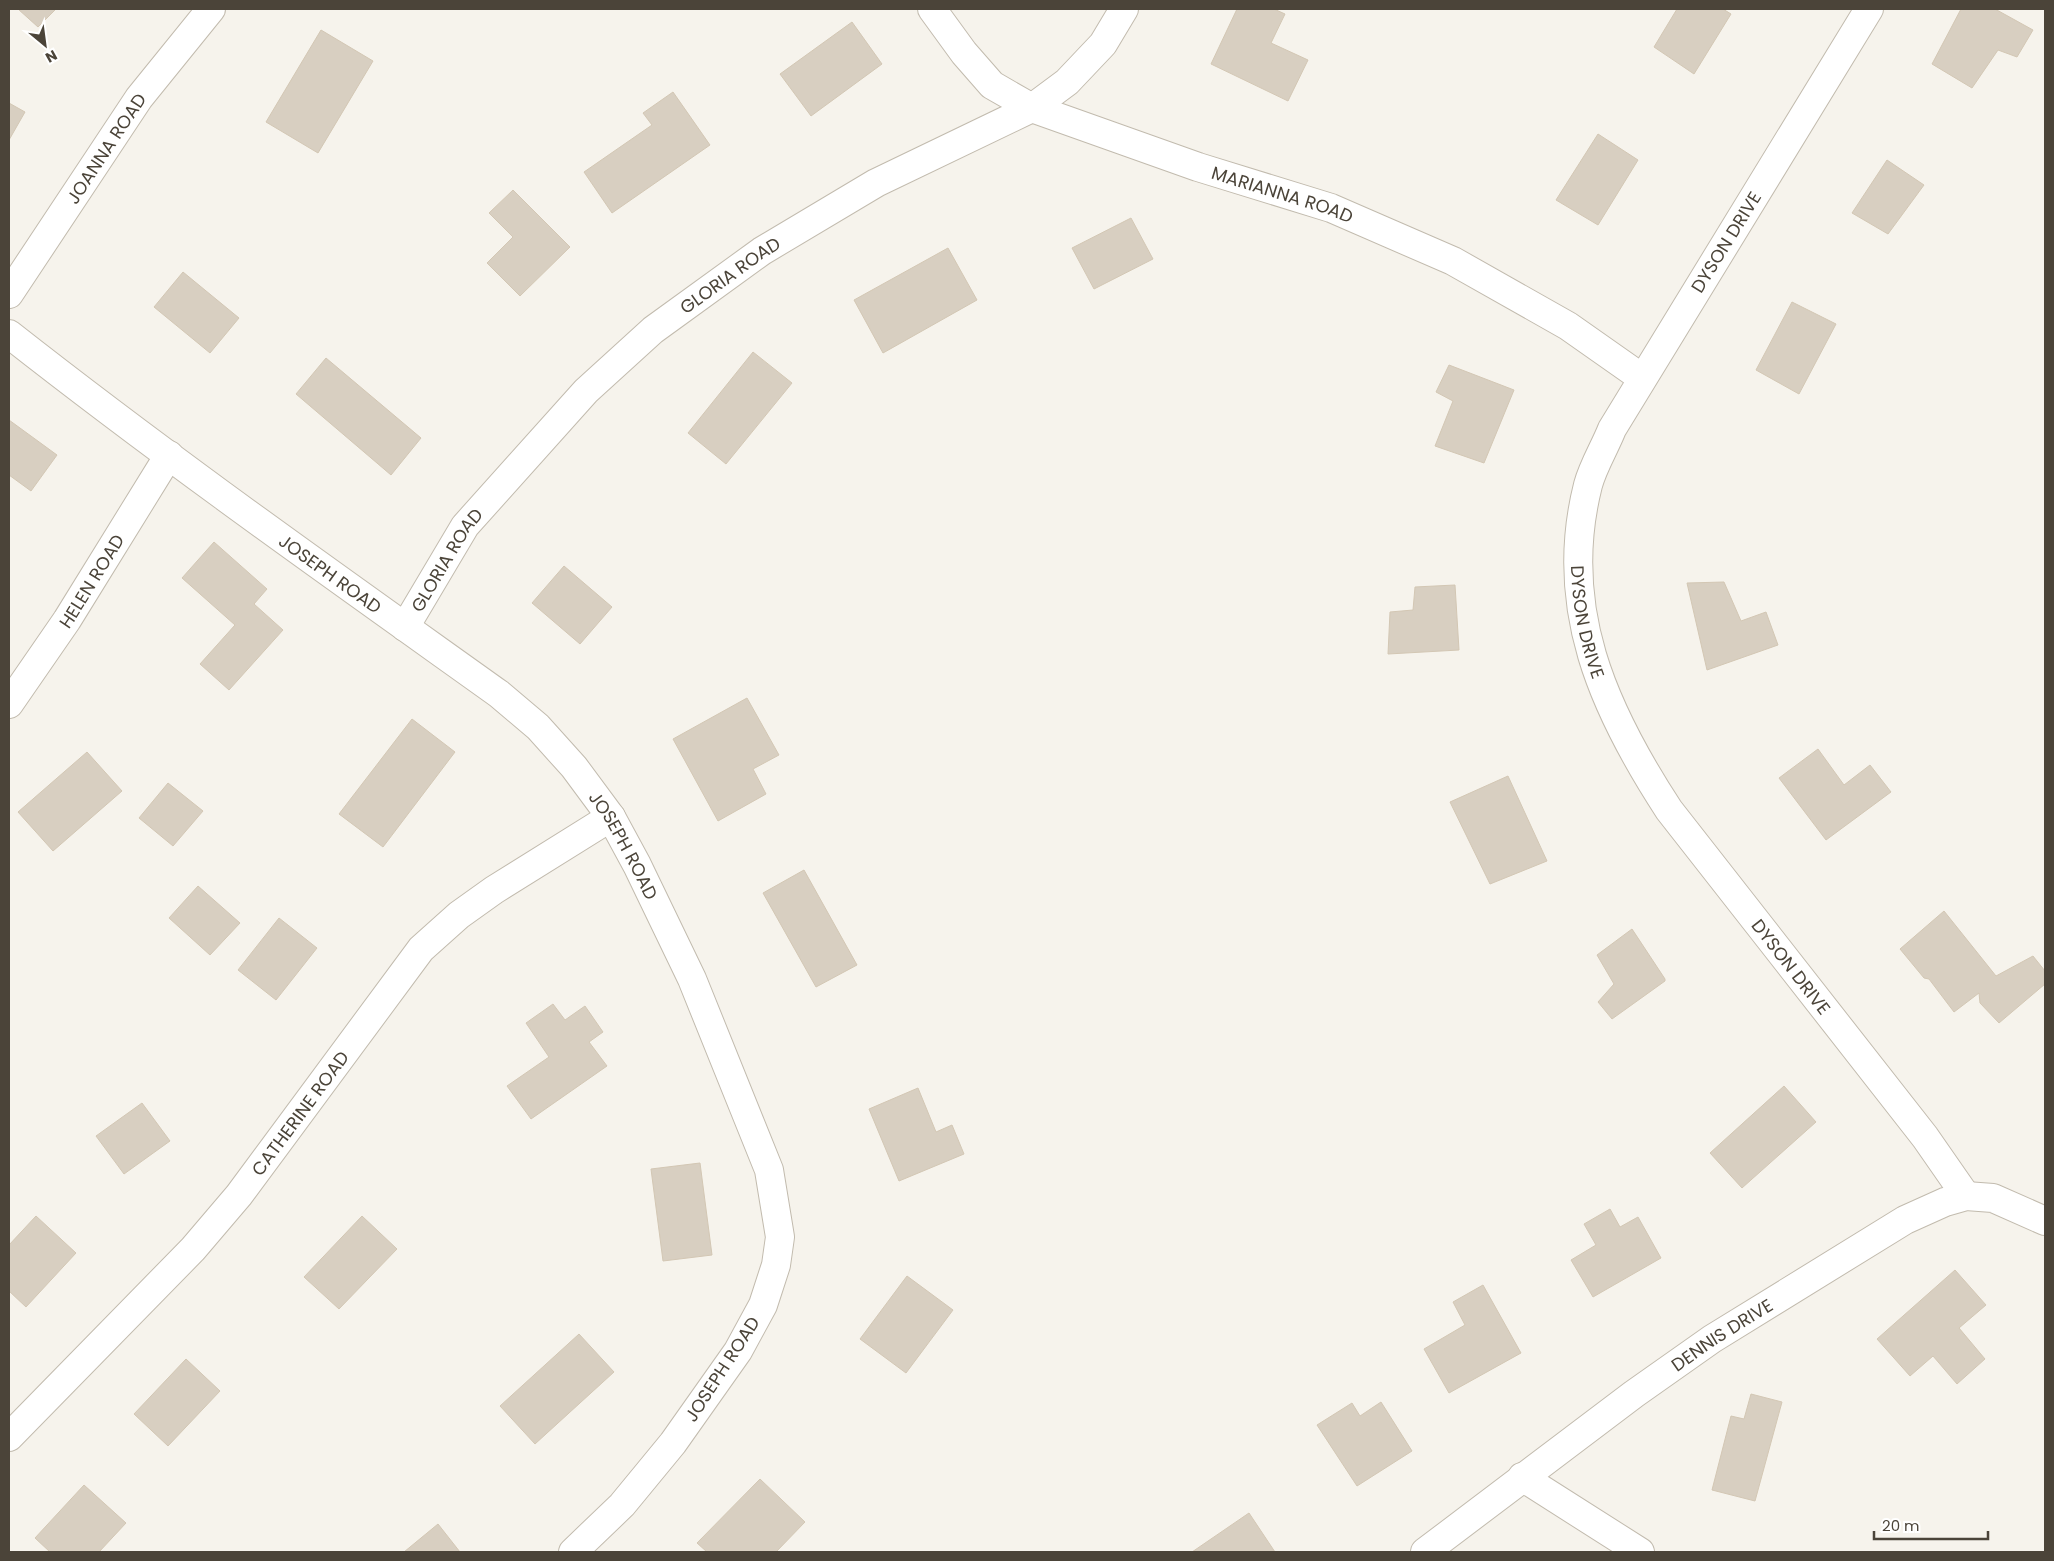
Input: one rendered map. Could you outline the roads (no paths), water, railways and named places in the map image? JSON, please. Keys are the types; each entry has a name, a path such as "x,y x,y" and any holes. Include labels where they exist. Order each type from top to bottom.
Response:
{"street":[{"name":"JOANNA ROAD","path":"9,294 139,98 211,9"},
{"name":"MARIANNA ROAD","path":"932,9 964,53 992,84 1032,108 1198,167 1332,208 1453,261 1568,326 1642,378"},
{"name":"GLORIA ROAD","path":"405,627 465,526 586,390 654,330 762,251 876,183 1032,108 1067,82 1103,44 1124,9"},
{"name":"DYSON DRIVE","path":"1869,9 1612,429 1589,484 1578,541 1579,602 1593,659 1613,712 1639,764 1669,810 1925,1137 1966,1196"},
{"name":"JOSEPH ROAD","path":"9,334 79,389 499,694 538,727 574,767 611,817 656,903 692,979 769,1170 780,1237 776,1266 764,1305 738,1351 673,1442 622,1505 574,1552"},
{"name":"HELEN ROAD","path":"9,704 67,620 169,455"},
{"name":"CATHERINE ROAD","path":"9,1437 193,1249 239,1195 421,949 459,915 494,890 611,817"},
{"name":"DENNIS DRIVE","path":"1425,1552 1522,1477 1712,1339 1905,1220 1944,1202 1966,1196 1993,1198 2045,1221"},
{"path":"1522,1477 1640,1552"}]}
